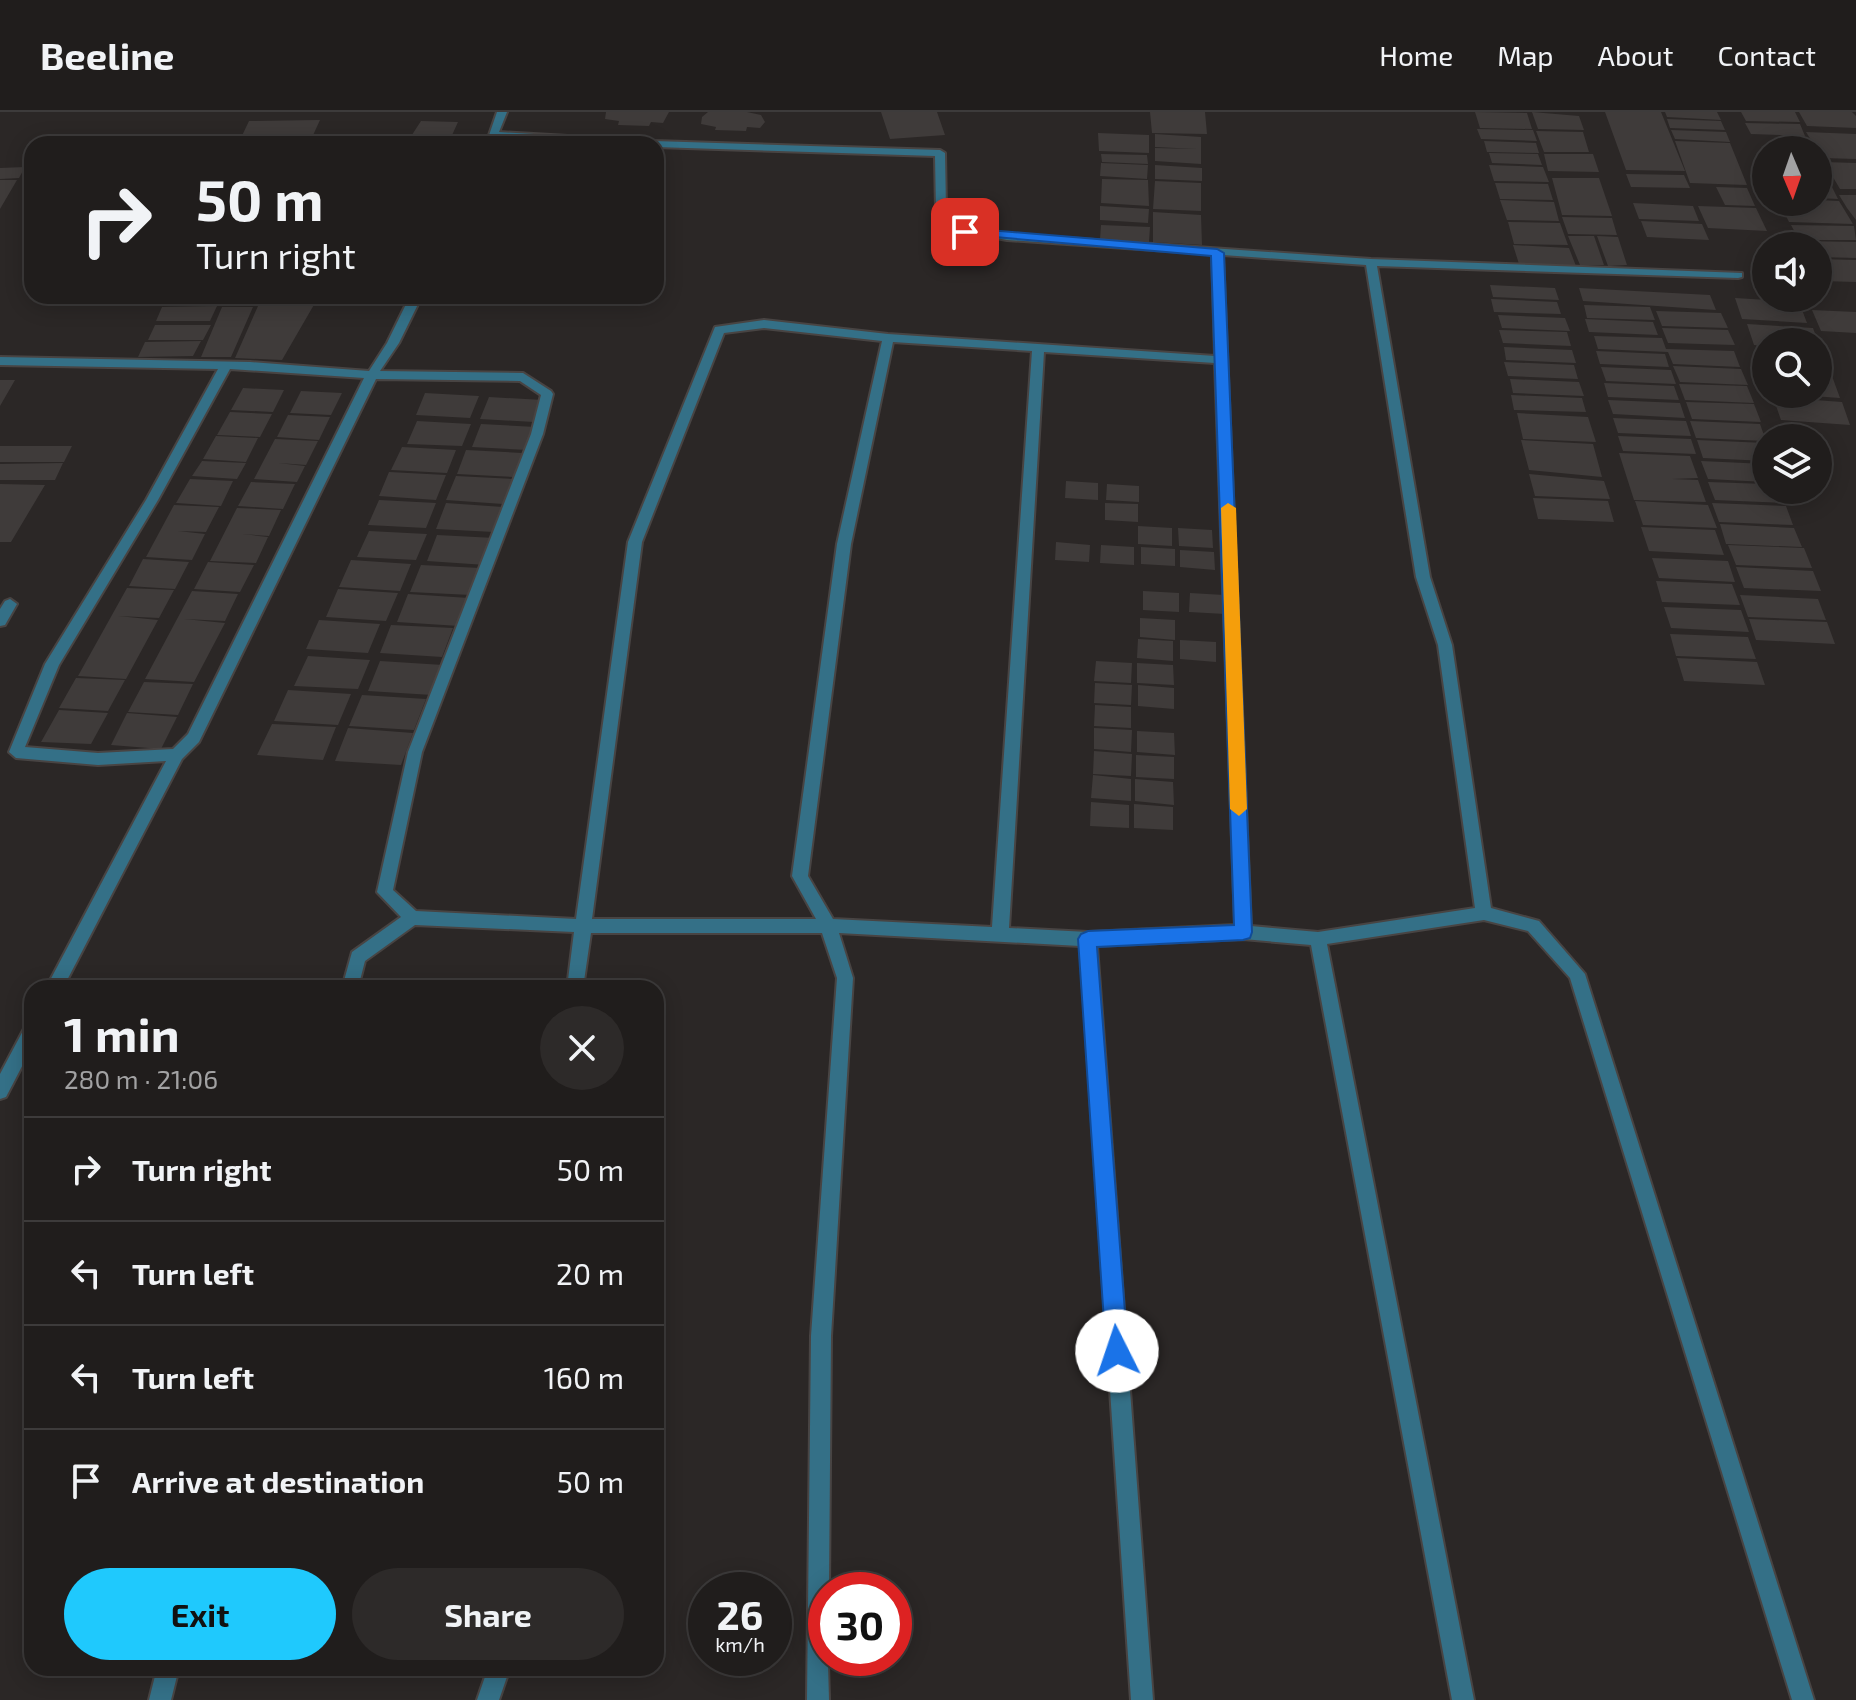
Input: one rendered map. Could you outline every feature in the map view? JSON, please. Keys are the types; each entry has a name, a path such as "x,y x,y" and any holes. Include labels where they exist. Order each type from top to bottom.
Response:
{"street":[{"path":"493,136 502,112"},
{"path":"664,144 940,153 941,210 951,227 1007,237 1371,262 1738,275"},
{"path":"1217,253 1243,932"},
{"path":"1371,262 1423,577 1445,645 1484,913"},
{"path":"58,980 177,755 194,738 372,375 393,343 412,304"},
{"path":"576,980 635,542 719,330 764,324 888,338 1223,360"},
{"path":"818,1700 821,1336 845,978 828,926 800,876 844,544 888,338"},
{"path":"1000,933 1038,349"},
{"path":"0,361 225,367 372,375 523,377 547,394 537,434 415,752 385,892 412,918"},
{"path":"177,755 98,759 16,752 52,664 152,500 225,367"},
{"path":"0,621 10,604"},
{"path":"352,980 358,957 412,918 582,926 828,926 1088,939 1243,932 1318,939 1484,913 1533,926 1577,974 1803,1700"},
{"path":"1088,939 1142,1700"},
{"path":"1318,939 1463,1700"},
{"path":"0,1091 24,1045"},
{"path":"160,1700 166,1676"},
{"path":"488,1700 496,1676"}],"building":[{"path":"606,112 669,112 663,123 651,122 649,126 618,125 619,121 605,119"},
{"path":"708,112 747,112 761,115 765,122 760,128 747,127 746,131 715,130 716,127 701,124 702,117"},
{"path":"881,112 937,112 945,135 890,139"},
{"path":"1150,112 1205,112 1207,134 1152,133"},
{"path":"1475,112 1527,113 1532,129 1480,128"},
{"path":"1532,112 1579,116 1584,130 1538,129"},
{"path":"1605,112 1661,112 1685,171 1626,170"},
{"path":"1665,112 1717,112 1721,120 1667,117"},
{"path":"1741,112 1795,112 1800,122 1746,121"},
{"path":"1799,112 1852,112 1856,116 1856,128 1807,126"},
{"path":"1667,119 1721,121 1725,130 1670,128"},
{"path":"320,120 313,136 242,136 249,121"},
{"path":"421,121 458,122 452,136 411,136"},
{"path":"1745,123 1800,124 1805,136 1751,134"},
{"path":"1477,129 1533,130 1537,141 1481,139"},
{"path":"1671,130 1726,132 1730,142 1675,139"},
{"path":"1536,131 1583,132 1589,152 1544,152"},
{"path":"1806,132 1856,134 1856,159 1832,158 1832,136 1808,136"},
{"path":"1098,133 1149,135 1149,153 1099,151"},
{"path":"1155,134 1201,137 1201,164 1155,161 1155,148 1197,149 1155,147"},
{"path":"1484,141 1536,143 1539,153 1487,152"},
{"path":"1675,141 1730,143 1747,185 1690,183"},
{"path":"1489,153 1538,154 1542,165 1492,163"},
{"path":"1101,154 1147,155 1148,164 1102,162"},
{"path":"1544,154 1593,154 1599,172 1548,171"},
{"path":"1832,162 1856,163 1856,189 1840,189 1832,176"},
{"path":"1101,163 1148,165 1147,179 1100,176"},
{"path":"1155,165 1202,168 1202,181 1155,179"},
{"path":"1489,165 1543,167 1549,182 1494,181"},
{"path":"24,167 19,178 0,179 0,168"},
{"path":"1626,174 1684,175 1690,188 1631,187"},
{"path":"1552,178 1599,178 1612,216 1562,215"},
{"path":"1102,179 1148,180 1149,206 1101,203"},
{"path":"0,180 17,180 0,209"},
{"path":"1155,181 1201,183 1201,211 1153,209"},
{"path":"1495,183 1548,184 1553,200 1500,199"},
{"path":"1716,187 1747,188 1752,206 1725,205"},
{"path":"1839,195 1856,195 1856,220 1847,208"},
{"path":"1500,200 1554,202 1559,221 1507,220"},
{"path":"1832,201 1839,201 1853,224 1789,222 1786,216 1832,216"},
{"path":"1633,203 1693,206 1699,221 1639,219"},
{"path":"1100,206 1149,209 1148,223 1100,220"},
{"path":"1698,206 1752,208 1752,216 1760,216 1767,231 1708,228"},
{"path":"1153,212 1201,215 1202,245 1153,242"},
{"path":"1562,217 1612,218 1617,235 1568,234"},
{"path":"1641,221 1702,224 1709,240 1647,237"},
{"path":"1508,222 1560,223 1568,245 1514,244"},
{"path":"1101,225 1150,227 1149,242 1100,239"},
{"path":"1791,225 1854,226 1856,240 1832,240 1832,232 1795,232"},
{"path":"1568,236 1594,236 1604,265 1580,265"},
{"path":"1597,236 1618,237 1627,265 1608,266"},
{"path":"1832,242 1856,242 1856,258 1832,257"},
{"path":"1513,245 1569,248 1576,266 1519,264"},
{"path":"1832,259 1856,260 1856,282 1832,281"},
{"path":"1490,285 1555,288 1559,300 1493,297"},
{"path":"1579,288 1710,295 1716,310 1583,301"},
{"path":"1735,298 1752,299 1752,312 1803,312 1807,323 1742,319"},
{"path":"1491,299 1557,302 1561,314 1494,312"},
{"path":"314,304 282,360 235,358 258,306"},
{"path":"1584,305 1650,307 1655,320 1587,318"},
{"path":"217,306 210,321 156,321 162,307"},
{"path":"222,307 253,307 231,357 201,357"},
{"path":"1656,311 1721,313 1728,328 1662,326"},
{"path":"1813,312 1856,312 1856,333 1820,328"},
{"path":"1498,315 1565,318 1570,331 1502,328"},
{"path":"1585,319 1653,322 1658,335 1589,332"},
{"path":"1747,324 1813,328 1752,328 1752,339"},
{"path":"155,325 211,325 203,340 148,340"},
{"path":"1662,328 1728,330 1735,345 1668,343"},
{"path":"1499,330 1567,332 1571,346 1503,343"},
{"path":"1594,336 1662,338 1666,349 1734,351 1740,367 1673,364 1668,352 1598,349"},
{"path":"201,341 193,356 138,357 145,342"},
{"path":"1504,347 1572,350 1576,363 1506,360"},
{"path":"1596,351 1665,354 1669,367 1600,364"},
{"path":"1504,362 1574,365 1578,379 1508,376"},
{"path":"1673,366 1741,369 1748,385 1680,382"},
{"path":"1601,367 1671,370 1676,384 1606,381"},
{"path":"1832,376 1840,398 1832,397"},
{"path":"1510,379 1579,382 1584,396 1513,393"},
{"path":"0,380 15,380 0,406"},
{"path":"1604,383 1674,386 1679,400 1608,397"},
{"path":"1679,384 1747,386 1752,403 1685,400"},
{"path":"243,388 284,390 273,412 231,410"},
{"path":"301,391 342,393 331,415 290,413"},
{"path":"425,393 479,396 470,418 416,415"},
{"path":"1511,395 1582,398 1586,412 1514,410"},
{"path":"489,397 543,400 534,422 480,419"},
{"path":"1608,400 1680,403 1685,418 1613,414"},
{"path":"1832,401 1842,402 1850,425 1781,420 1777,408 1832,408"},
{"path":"1686,402 1752,404 1761,422 1692,419"},
{"path":"230,412 272,414 260,437 217,435"},
{"path":"1517,413 1588,417 1596,442 1523,439"},
{"path":"288,415 330,417 319,440 277,437"},
{"path":"1613,418 1686,421 1691,436 1618,433"},
{"path":"417,421 471,424 462,446 407,444"},
{"path":"1690,421 1760,424 1752,424 1752,440 1696,438"},
{"path":"481,424 536,427 528,450 472,447"},
{"path":"216,436 258,438 246,462 203,459"},
{"path":"1618,436 1691,439 1696,454 1623,451"},
{"path":"275,439 318,441 306,465 278,463 305,466 297,482 254,479"},
{"path":"1521,440 1593,444 1602,477 1529,470"},
{"path":"1697,440 1752,442 1752,460 1703,458"},
{"path":"0,446 72,446 64,462 0,462"},
{"path":"402,447 456,450 447,473 391,470"},
{"path":"466,450 522,453 514,477 457,474"},
{"path":"1619,453 1690,456 1698,478 1672,479 1698,480 1706,502 1634,500"},
{"path":"202,461 246,463 237,479 192,476"},
{"path":"1701,461 1752,463 1752,481 1708,479"},
{"path":"63,463 55,480 0,480 0,464"},
{"path":"389,472 446,475 436,500 379,496"},
{"path":"1529,474 1604,481 1610,499 1535,496"},
{"path":"456,476 513,479 503,504 446,500"},
{"path":"190,479 233,481 221,506 176,503"},
{"path":"1066,481 1098,483 1098,500 1065,498"},
{"path":"251,482 295,484 283,509 238,506"},
{"path":"1708,482 1752,484 1752,502 1715,500"},
{"path":"0,484 45,485 11,542 0,542"},
{"path":"1107,484 1139,486 1139,502 1106,500"},
{"path":"1533,498 1608,501 1614,522 1538,519"},
{"path":"379,500 436,503 426,528 368,525"},
{"path":"1635,501 1708,505 1717,528 1643,525"},
{"path":"446,503 503,507 494,532 436,529"},
{"path":"1105,503 1138,504 1138,522 1105,520"},
{"path":"1712,503 1786,506 1793,525 1719,522"},
{"path":"174,505 219,507 206,532 178,531 205,534 192,560 146,557"},
{"path":"237,508 281,510 269,536 242,534 268,537 256,563 210,561"},
{"path":"1720,524 1794,528 1802,547 1726,544"},
{"path":"1138,526 1172,528 1172,546 1138,544"},
{"path":"1641,527 1715,530 1724,555 1649,551"},
{"path":"1178,528 1212,530 1213,548 1179,546"},
{"path":"369,531 427,534 416,560 357,557"},
{"path":"437,535 495,538 486,565 427,561"},
{"path":"1056,542 1090,545 1089,562 1055,560"},
{"path":"1101,545 1134,547 1134,565 1100,563"},
{"path":"1728,545 1804,548 1812,568 1736,565"},
{"path":"1141,547 1175,549 1175,566 1141,564"},
{"path":"1180,550 1214,552 1215,570 1180,567"},
{"path":"1652,558 1728,561 1735,582 1659,578"},
{"path":"143,559 189,562 175,589 129,586"},
{"path":"351,560 411,564 400,591 339,587"},
{"path":"208,562 254,565 240,592 194,589"},
{"path":"421,565 480,568 471,595 410,592"},
{"path":"1736,567 1813,571 1821,591 1744,588"},
{"path":"1656,581 1732,584 1740,605 1662,602"},
{"path":"127,588 174,590 159,618 118,616 158,620 126,679 78,676"},
{"path":"338,589 398,593 386,621 326,617"},
{"path":"192,591 238,594 225,621 184,619 225,623 194,682 145,679"},
{"path":"1143,591 1179,593 1179,612 1143,610"},
{"path":"1190,593 1224,595 1225,614 1189,612"},
{"path":"408,594 469,598 459,626 397,622"},
{"path":"1740,595 1818,599 1826,620 1748,617"},
{"path":"1664,607 1741,610 1749,632 1671,628"},
{"path":"1140,618 1175,620 1175,640 1140,637"},
{"path":"1749,619 1827,622 1835,644 1756,640"},
{"path":"319,620 380,624 368,653 306,649"},
{"path":"391,625 453,628 442,657 380,653"},
{"path":"1670,634 1748,637 1756,659 1676,656"},
{"path":"1138,639 1173,641 1173,661 1137,658"},
{"path":"1180,640 1216,642 1216,662 1180,659"},
{"path":"308,656 370,660 358,689 294,686"},
{"path":"1677,658 1757,662 1765,685 1684,681"},
{"path":"380,661 443,665 432,695 368,691"},
{"path":"1096,661 1132,663 1131,683 1094,681"},
{"path":"1137,663 1173,665 1174,685 1137,683"},
{"path":"76,678 125,680 108,711 59,708"},
{"path":"144,682 193,684 178,715 128,712"},
{"path":"1095,683 1132,685 1131,705 1094,703"},
{"path":"1138,685 1174,688 1174,709 1138,706"},
{"path":"288,690 351,694 338,725 274,721"},
{"path":"362,695 426,699 414,730 349,726"},
{"path":"1095,705 1131,707 1131,728 1094,726"},
{"path":"59,710 108,713 91,744 41,742"},
{"path":"127,713 177,717 161,749 111,745"},
{"path":"272,724 336,727 323,760 257,755"},
{"path":"348,728 413,733 401,765 335,761"},
{"path":"1094,728 1132,730 1131,752 1094,749"},
{"path":"1137,731 1174,733 1175,755 1137,752"},
{"path":"1094,751 1132,754 1131,776 1093,774"},
{"path":"1136,755 1174,757 1174,779 1136,777"},
{"path":"1093,775 1131,779 1131,801 1091,798"},
{"path":"1135,779 1173,782 1174,805 1135,801"},
{"path":"1091,802 1129,805 1129,828 1090,826"},
{"path":"1134,804 1173,807 1173,830 1134,828"}],"slow traffic":[{"path":"1228,508 1239,809"}],"route":[{"path":"965,232 1217,253 1243,932 1088,939 1117,1351"}]}
